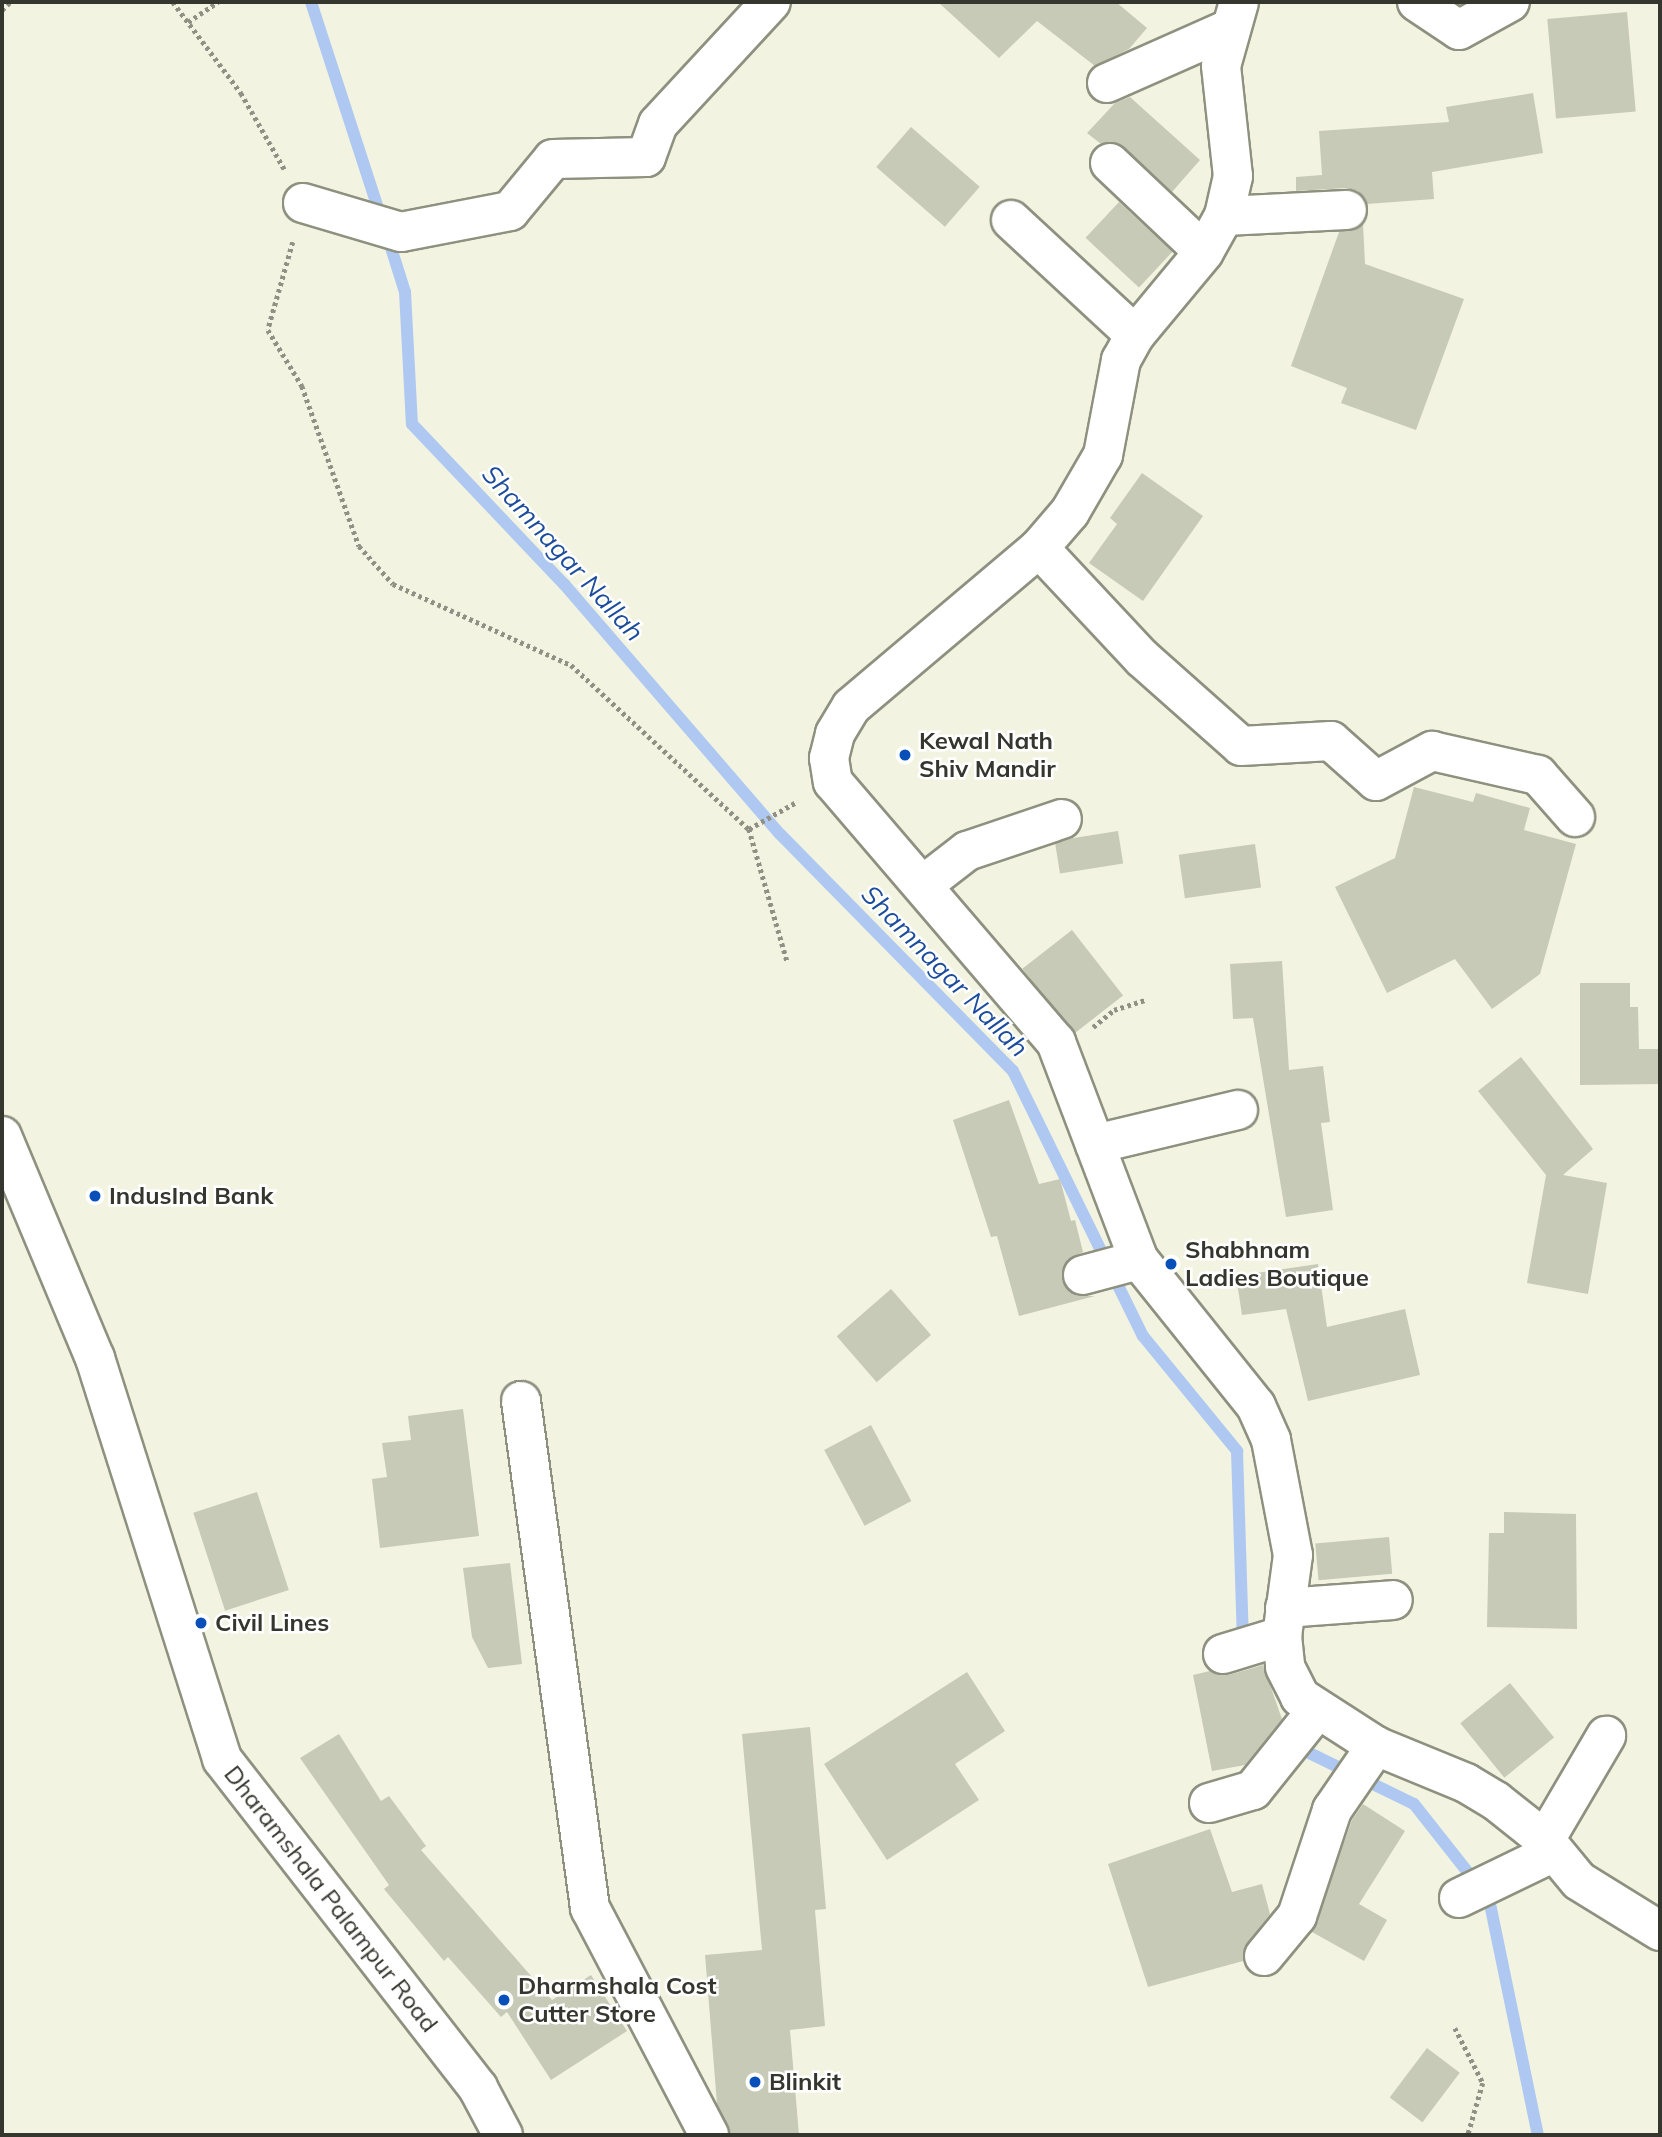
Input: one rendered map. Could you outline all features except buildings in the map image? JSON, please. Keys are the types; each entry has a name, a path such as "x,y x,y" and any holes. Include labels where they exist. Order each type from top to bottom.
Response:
{"street":[{"path":"303,203 401,232 510,211 553,159 646,157 658,124 771,2"},
{"path":"1417,2 1458,30 1510,2"},
{"path":"1107,83 1230,30"},
{"path":"1165,83 1230,30"},
{"path":"1230,30 1233,176 1224,216 1205,252 1135,335 1121,360 1103,454 1070,512 1039,548 851,707 835,734 829,758 833,782 1056,1042 1139,1260 1256,1406 1271,1440 1293,1555 1284,1622 1285,1667 1300,1697 1376,1746 1466,1783 1550,1846 1579,1881 1660,1931"},
{"path":"1110,163 1205,252"},
{"path":"1224,216 1348,210"},
{"path":"1011,220 1135,335"},
{"path":"1039,548 1142,658 1241,746 1331,741 1376,781 1432,751 1538,775 1575,817"},
{"path":"930,894 967,851 1062,819"},
{"path":"930,894 971,874 1006,863"},
{"path":"1098,1154 1238,1110"},
{"name":"Dharamshala Palampur Road","path":"2,1136 95,1358 222,1759 478,2088 503,2135"},
{"path":"1098,1154 1189,1142"},
{"path":"1083,1275 1139,1260"},
{"path":"521,1401 590,1908 709,2135"},
{"path":"1223,1654 1284,1622 1393,1600"},
{"path":"1209,1803 1253,1790 1317,1710"},
{"path":"1458,1898 1518,1869 1550,1846 1606,1736"},
{"path":"1264,1956 1297,1916 1332,1810 1376,1746"}],"path":[{"path":"2,10 10,2"},
{"path":"173,2 241,93 303,203 268,330 302,386 359,546 393,584 571,665 749,829 788,961"},
{"path":"188,22 218,2"},
{"path":"749,829 833,782"},
{"path":"1061,1056 1114,1010 1145,1000"},
{"path":"1455,2028 1483,2083 1468,2135"}],"waterway":[{"name":"Shamnagar Nallah","path":"311,2 381,218"},
{"name":"Shamnagar Nallah","path":"387,235 405,292 412,424 564,584 780,834 1013,1071 1143,1336 1237,1451 1243,1643"},
{"name":"Shamnagar Nallah","path":"1295,1746 1414,1804 1489,1899 1538,2135"}],"place":[{"name":"Kewal Nath Shiv Mandir","path":"905,755"},
{"name":"IndusInd Bank","path":"95,1196"},
{"name":"Shabhnam Ladies Boutique","path":"1171,1264"},
{"name":"Civil Lines","path":"201,1623"},
{"name":"Dharmshala Cost Cutter Store","path":"504,2000"},
{"name":"Blinkit","path":"755,2082"}]}
